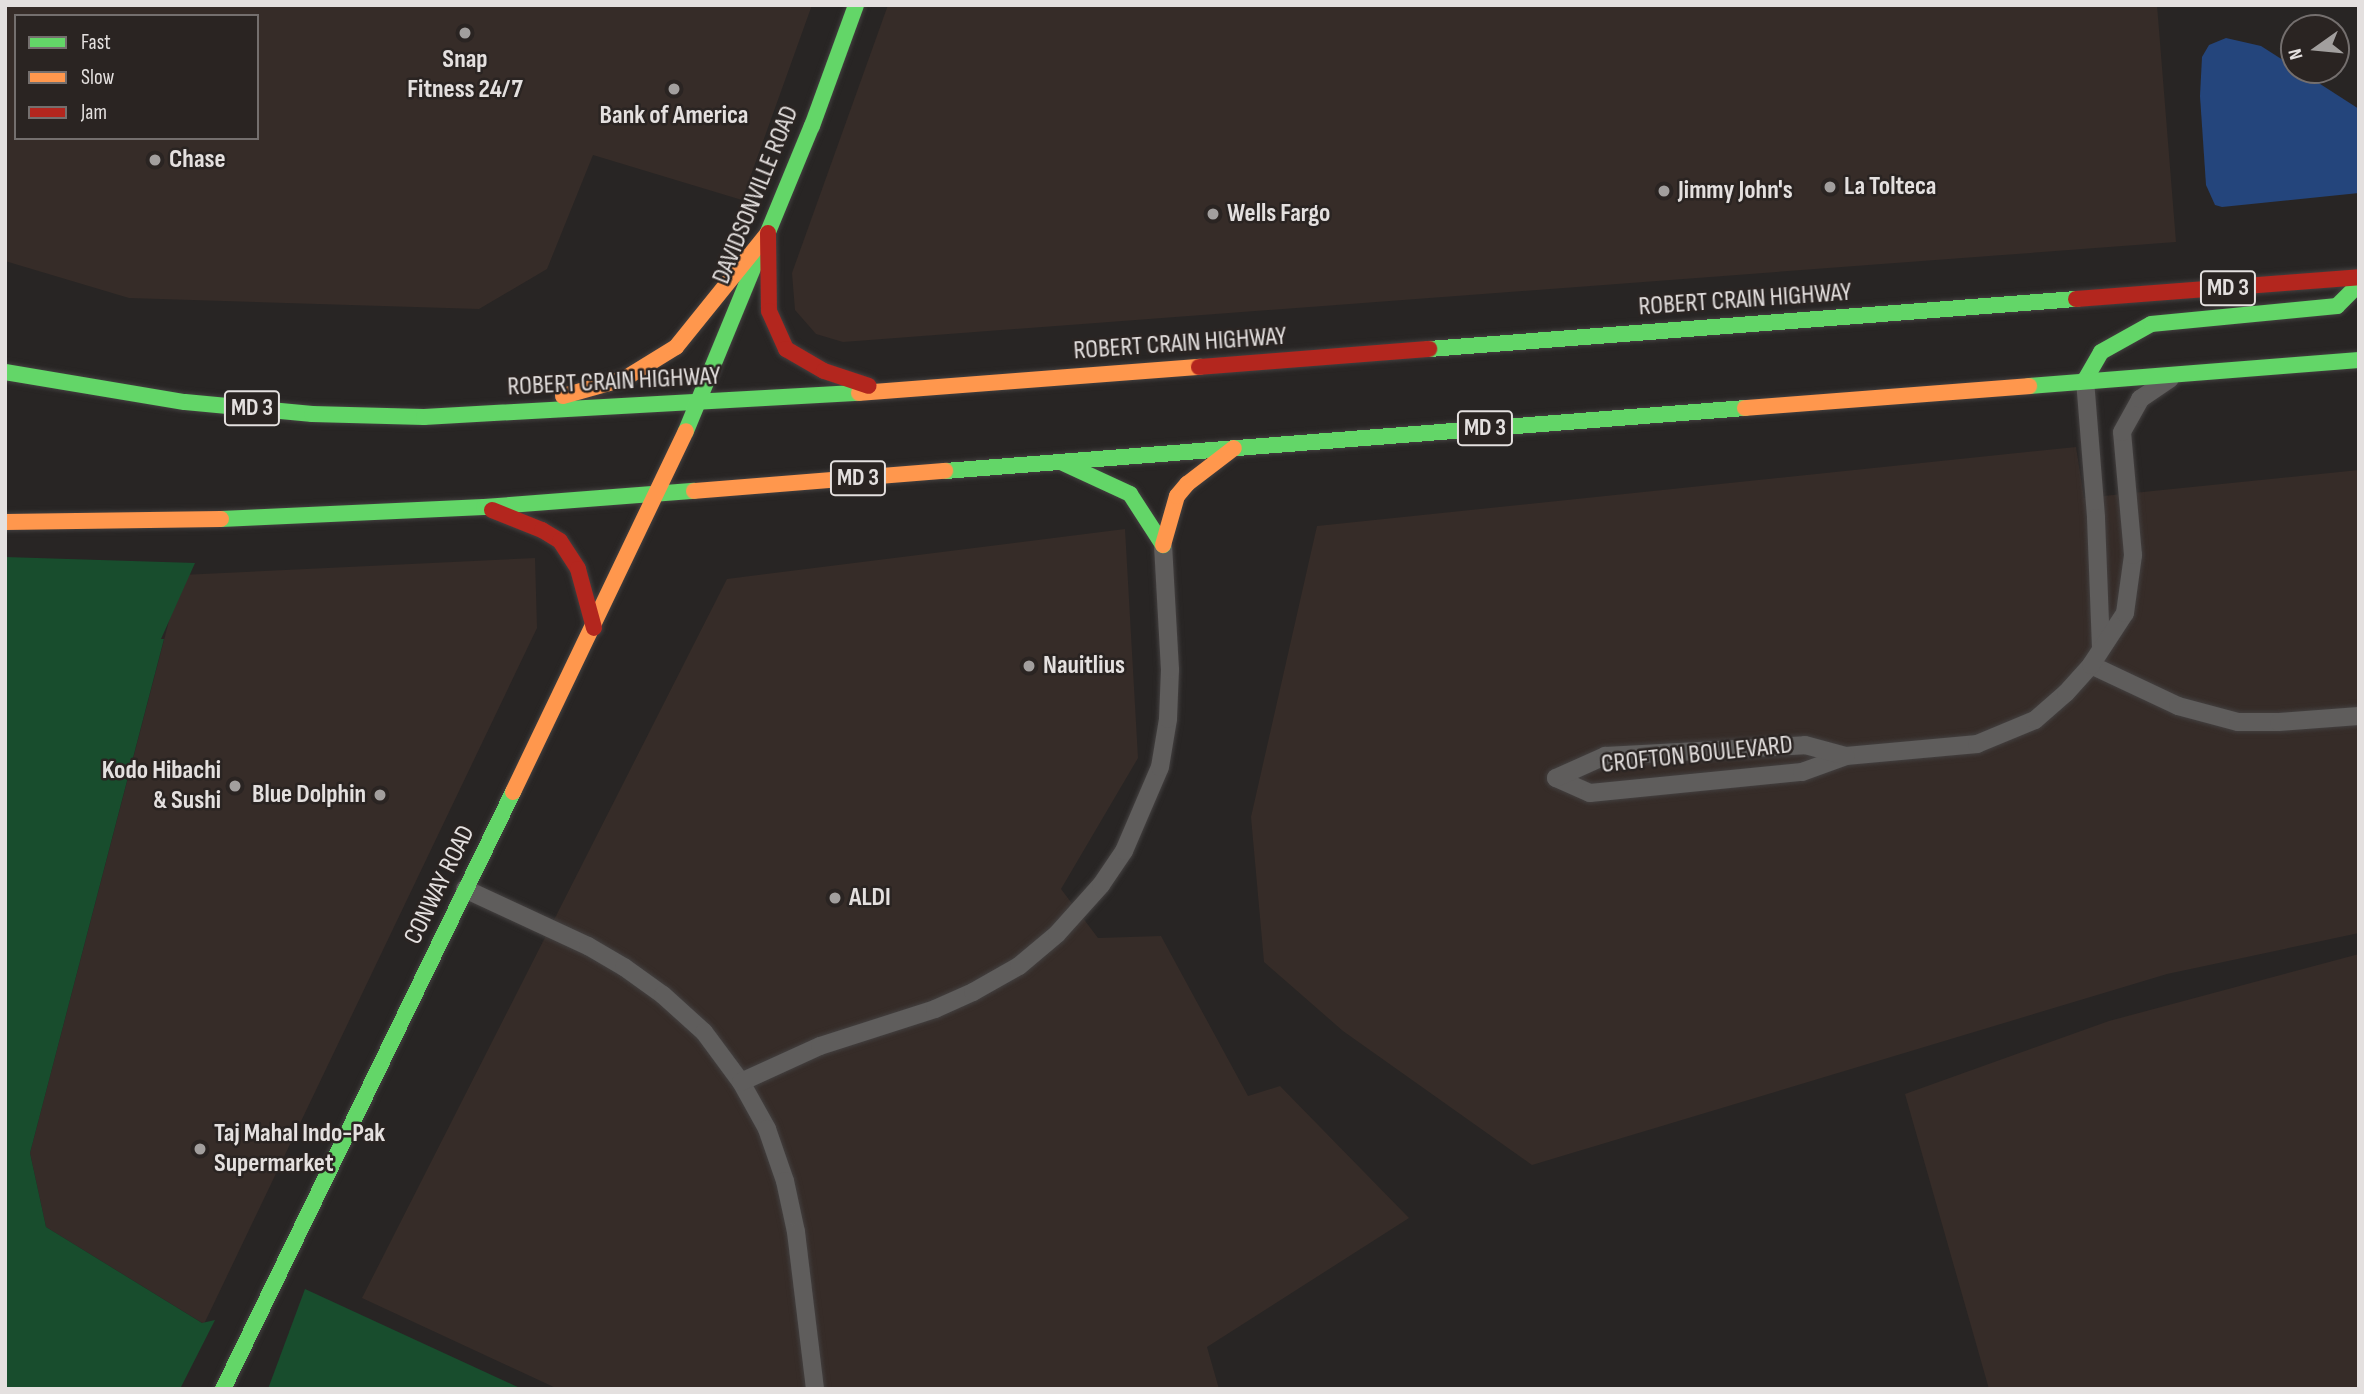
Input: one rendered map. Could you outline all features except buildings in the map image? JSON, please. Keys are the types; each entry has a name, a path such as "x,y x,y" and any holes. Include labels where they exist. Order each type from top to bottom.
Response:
{"main road":[{"name":"DAVIDSONVILLE ROAD","path":"698,401 768,233 856,5"},
{"path":"768,233 769,311 786,349 824,371 887,391"},
{"path":"501,412 624,379 676,347 768,233"},
{"name":"ROBERT CRAIN HIGHWAY","path":"5,372 185,402 312,414 424,417 887,391 2359,277"},
{"path":"2085,380 2101,352 2151,324 2337,306 2359,284"},
{"name":"MD 3","path":"5,522 179,521 484,507 2359,360"},
{"name":"CONWAY ROAD","path":"223,1389 594,628 698,401"},
{"path":"1163,545 1177,496 1187,484 1234,448"},
{"path":"1059,461 1130,494 1141,506 1163,545"},
{"path":"484,507 542,530 560,541 578,569 594,628"}],"street":[{"name":"CROFTON BOULEVARD","path":"1846,756 1805,745 1605,756 1556,778 1590,793 1802,772 1846,756 1954,748 2002,736 2035,720 2066,693 2091,665 2125,613 2133,555 2122,432 2140,399 2178,373"},
{"name":"CROFTON BOULEVARD","path":"2085,380 2096,518 2101,646"},
{"path":"741,1082 820,1046 935,1009 973,992 1018,966 1057,934 1101,885 1124,851 1160,767 1168,719 1170,670 1163,545"},
{"path":"2091,665 2178,706 2238,722 2359,716"},
{"path":"465,889 588,946 624,967 663,995 704,1032 741,1082 767,1129 785,1181 796,1232 815,1389"}],"shaded area":[{"path":"5,5 812,5 742,200 593,155 547,269 479,309 129,298 5,261"},
{"path":"888,5 2157,5 2176,242 843,342 816,334 795,310 792,273"},
{"path":"2076,447 2084,498 2359,470 2359,933 2167,974 1532,1165 1343,1031 1264,962 1251,817 1317,526"},
{"path":"1125,529 1138,758 1061,889 1098,938 1161,936 1248,1096 1280,1086 1409,1218 1207,1347 1219,1389 558,1389 362,1298 727,579"},
{"path":"535,558 537,628 204,1324 46,1227 30,1153 181,575"},
{"path":"2359,954 2359,1389 1989,1389 1905,1094 2109,1021"}],"green space":[{"path":"5,557 195,563 161,639 164,639 30,1153 46,1227 202,1323 215,1320 180,1389 5,1389"},
{"path":"305,1289 522,1389 268,1389"}],"water":[{"path":"2226,38 2261,46 2280,58 2280,84 2320,84 2359,109 2359,193 2222,207 2215,205 2206,185 2200,96 2202,57 2209,45"}],"traffic: fast":[{"path":"686,431 812,126 856,5"},
{"path":"2085,380 2101,352 2151,324 2337,306 2359,284"},
{"path":"1429,349 2076,299"},
{"path":"2029,386 2359,360"},
{"path":"5,372 185,402 312,414 424,417 859,393"},
{"path":"945,471 1745,408"},
{"path":"1063,463 1130,494 1163,545"},
{"path":"221,519 484,507 694,491"},
{"path":"223,1389 513,792"}],"traffic: slow":[{"path":"563,396 624,379 676,347 768,233"},
{"path":"859,393 1199,367"},
{"path":"1745,408 2029,386"},
{"path":"513,792 686,431"},
{"path":"1163,545 1177,496 1187,484 1234,448"},
{"path":"694,491 945,471"},
{"path":"5,522 221,519"}],"traffic: jam":[{"path":"768,233 769,311 786,349 824,371 869,386"},
{"path":"2076,299 2359,277"},
{"path":"1199,367 1429,349"},
{"path":"492,510 542,530 560,541 578,569 594,628"}],"place":[{"name":"Snap Fitness 24/7","path":"465,33"},
{"name":"Bank of America","path":"674,89"},
{"name":"Chase","path":"155,160"},
{"name":"La Tolteca","path":"1830,187"},
{"name":"Jimmy John's","path":"1664,191"},
{"name":"Wells Fargo","path":"1213,214"},
{"name":"Nauitlius","path":"1029,666"},
{"name":"Kodo Hibachi & Sushi","path":"235,786"},
{"name":"Blue Dolphin","path":"380,795"},
{"name":"ALDI","path":"835,898"},
{"name":"Taj Mahal Indo-Pak Supermarket","path":"200,1149"}]}
